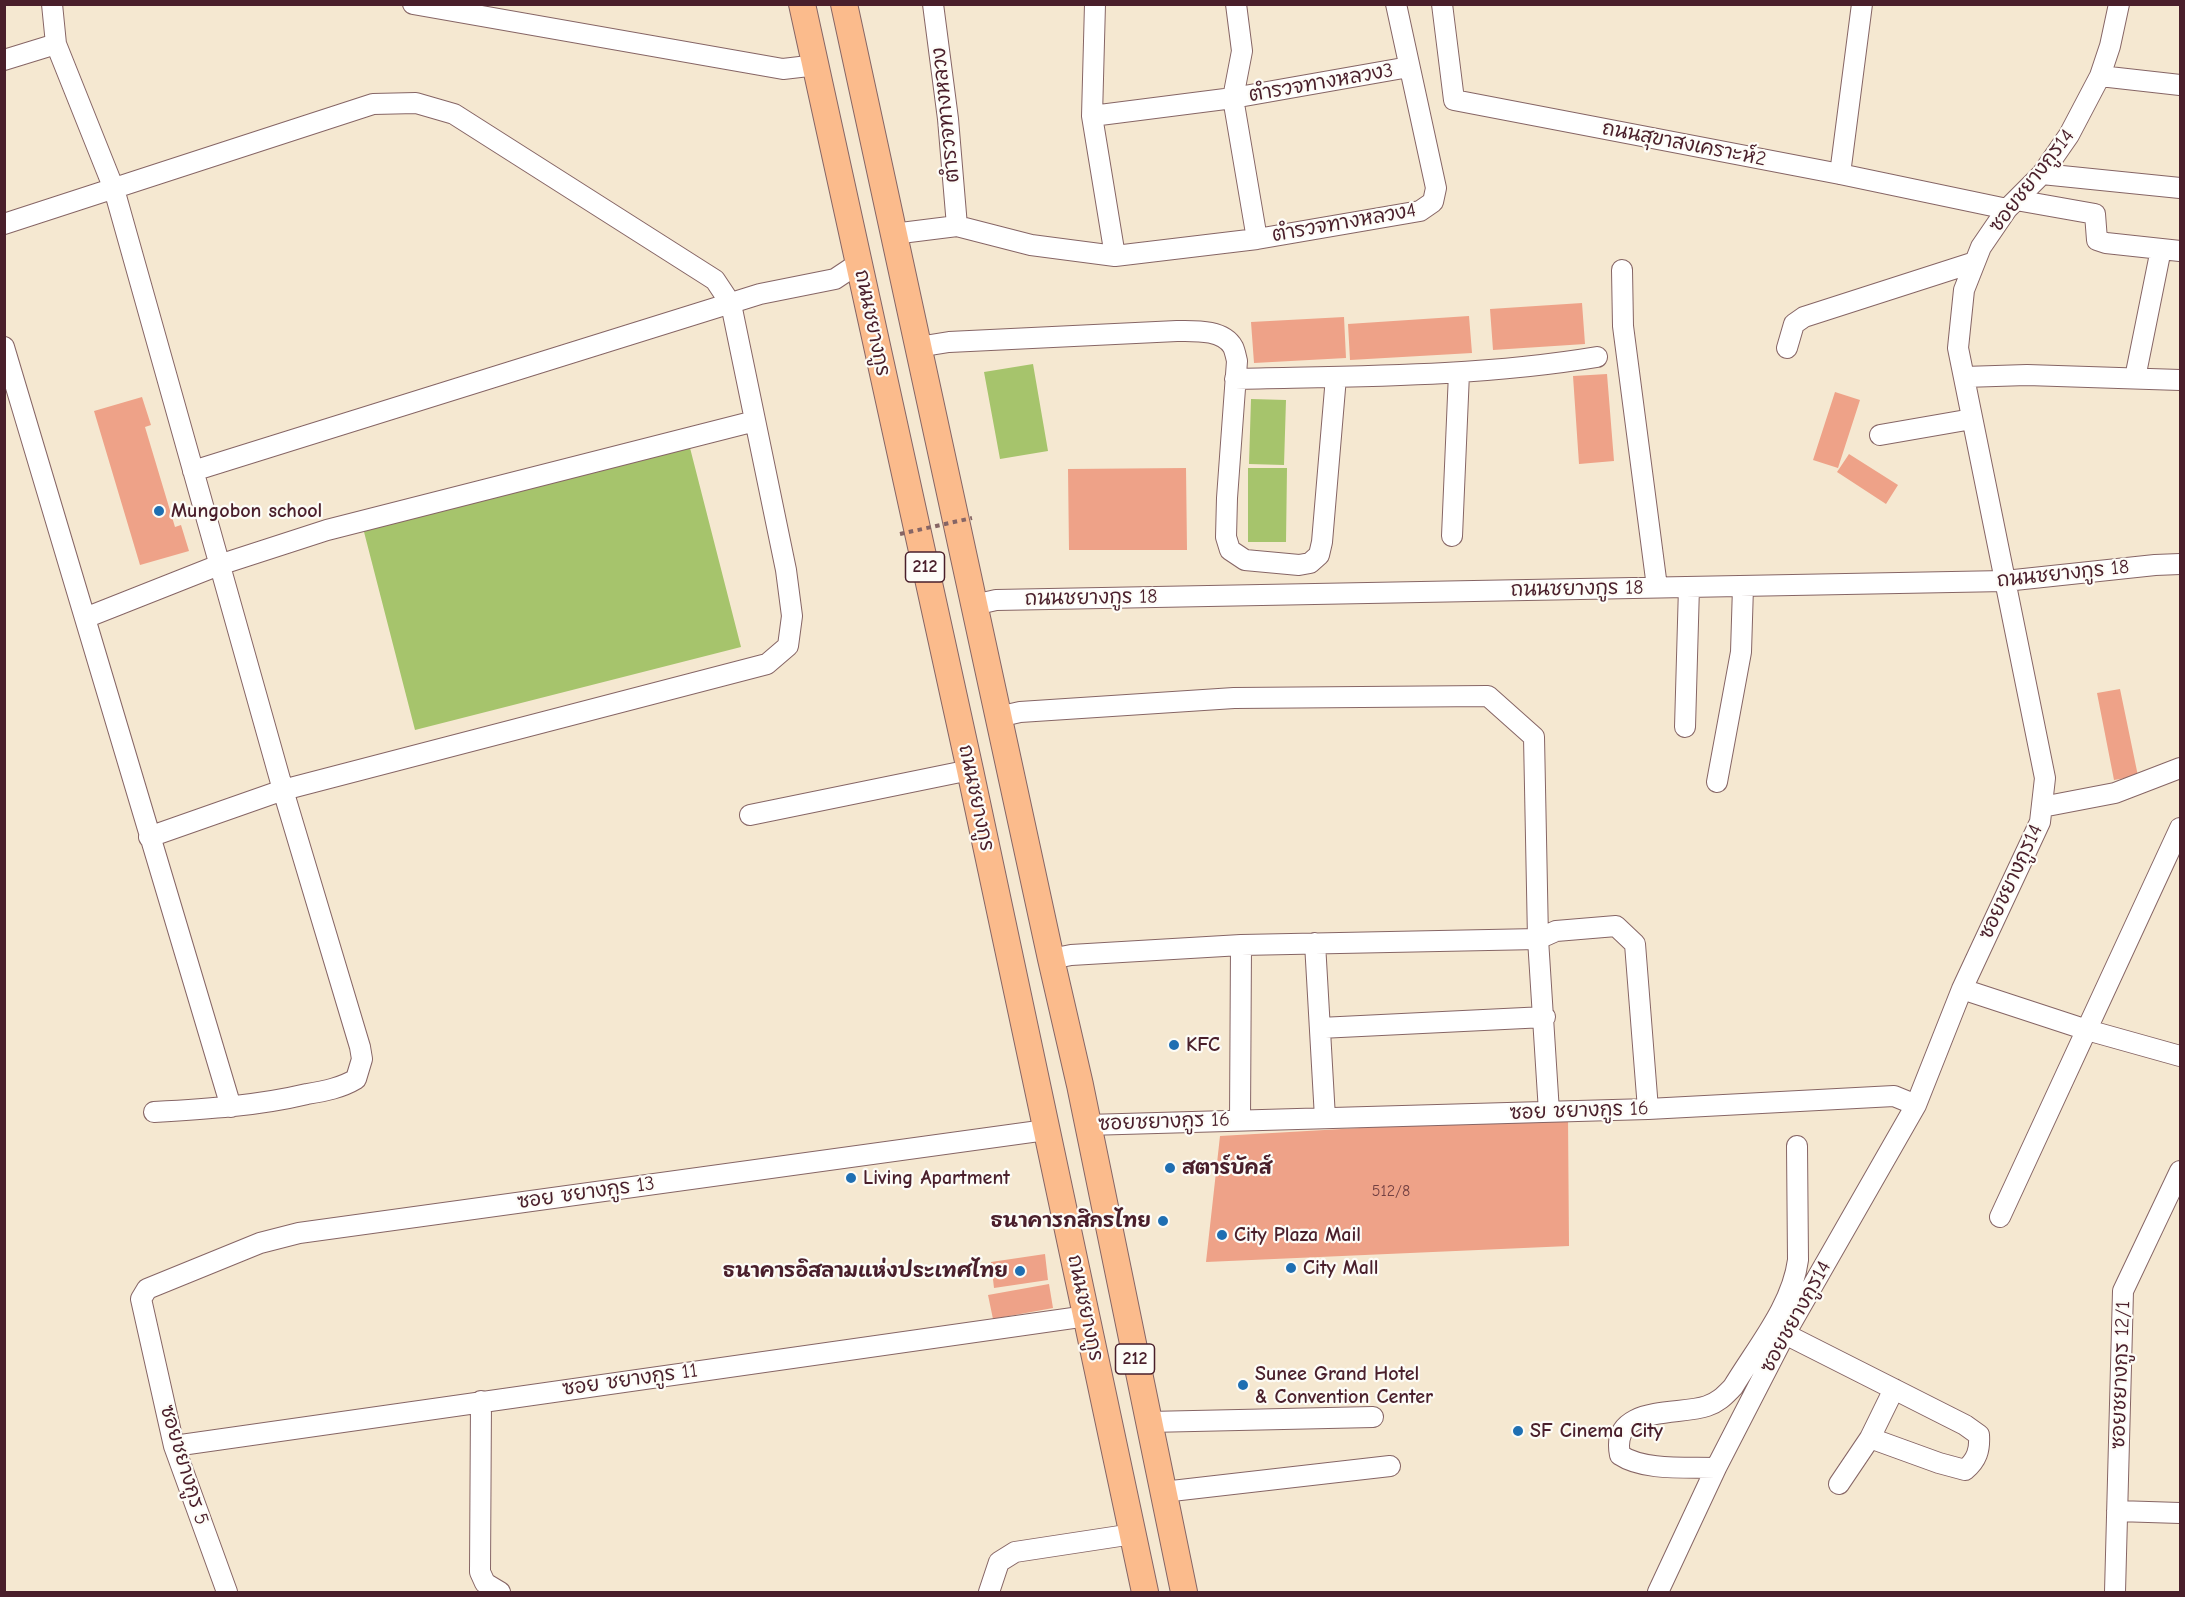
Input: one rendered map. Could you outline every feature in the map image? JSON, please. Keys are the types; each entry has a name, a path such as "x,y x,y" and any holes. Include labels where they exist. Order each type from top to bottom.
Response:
{"main road":[{"name":"ถนนชยางกูร","path":"802,4 970,770 1145,1593"},
{"name":"ถนนชยางกูร","path":"844,4 1080,1085 1184,1593"},
{"path":"859,263 895,244"},
{"path":"1046,1130 1087,1125"}],"street":[{"path":"51,4 56,44 114,189 219,566 362,1059 356,1079 343,1086 292,1098 231,1107 154,1112"},
{"path":"413,4 783,69 817,65"},
{"name":"ตำรวจทางหลวง","path":"933,4 947,109 957,225"},
{"path":"1095,4 1092,116 1115,256"},
{"path":"1092,116 1233,98 1242,51 1236,4"},
{"path":"1396,4 1409,67"},
{"name":"ถนนสุขาสงเคราะห์2","path":"1442,4 1454,100 2011,205 2090,211 2097,219 2095,233 2097,240 2161,249"},
{"path":"1840,174 1862,4"},
{"name":"ซอยชยางกูร14","path":"1658,1593 1716,1468 1785,1334 1916,1105 1962,989 2040,822 2045,778 1958,348 1964,290 1981,248 2011,205 2042,174 2069,135 2100,76 2110,46 2119,4"},
{"path":"4,60 56,44"},
{"name":"ตำรวจทางหลวง3","path":"1233,98 1409,67"},
{"name":"ตำรวจทางหลวง4","path":"1233,98 1257,239 1420,211 1434,202 1436,188 1409,67"},
{"path":"2100,76 2181,85"},
{"path":"4,225 373,104 416,103 454,114 695,267 715,280 731,304 786,570 792,616 788,646 767,664 283,790 149,837"},
{"path":"2042,174 2181,188"},
{"path":"895,244 957,225 1031,245 1115,256 1257,239"},
{"path":"2135,378 2161,249 2181,251"},
{"path":"1787,348 1794,324 1804,317 1976,262"},
{"path":"193,471 760,294 834,279 859,263"},
{"path":"1622,270 1623,326 1657,587"},
{"path":"918,347 949,342 1205,331 1222,337 1233,346 1237,361 1227,498 1226,537 1230,550 1245,560 1299,565 1310,563 1319,555 1322,542 1336,377"},
{"path":"4,347 231,1107"},
{"path":"1235,379 1459,373 1512,369 1597,357"},
{"path":"1452,536 1459,373"},
{"path":"1964,377 2027,375 2181,380"},
{"path":"1880,435 1972,419"},
{"path":"85,618 219,566 327,530 755,421"},
{"name":"ถนนชยางกูร 18","path":"974,605 996,600 2005,582 2181,564"},
{"path":"1685,727 1689,587"},
{"path":"1717,782 1741,652 1743,587"},
{"path":"998,717 1020,712 1234,698 1488,696 1534,737 1538,939 1545,1017 1549,1112"},
{"path":"2042,807 2115,793 2181,768"},
{"path":"750,815 970,770"},
{"path":"2000,1217 2181,828"},
{"path":"1051,959 1242,945 1538,939 1557,931 1616,926 1635,944 1648,1109"},
{"path":"1315,943 1325,1118"},
{"path":"1240,1120 1242,945"},
{"path":"1962,989 2087,1030 2181,1056"},
{"path":"1320,1028 1545,1017"},
{"name":"ซอย ชยางกูร 16","path":"1240,1120 1648,1109 1894,1096 1916,1105"},
{"name":"ซอยชยางกูร 16","path":"1087,1125 1240,1120"},
{"name":"ซอย ชยางกูร 13","path":"141,1299 147,1289 260,1243 299,1233 1046,1130"},
{"path":"1716,1468 1647,1465 1629,1461 1620,1455 1620,1438 1630,1424 1638,1418 1698,1408 1722,1399 1733,1387 1788,1298 1796,1278 1798,1260 1797,1146"},
{"name":"ซอยชยางกูร 12/1","path":"2115,1593 2123,1292 2181,1171"},
{"name":"ซอยชยางกูร 5","path":"141,1299 174,1446 227,1593"},
{"name":"ซอย ชยางกูร 11","path":"174,1446 1087,1316"},
{"path":"1785,1334 1965,1425 1979,1435 1978,1454 1974,1463 1965,1470 1958,1469 1870,1438"},
{"path":"1839,1484 1870,1438 1894,1389"},
{"path":"481,1401 480,1572 485,1583 500,1593"},
{"path":"1149,1422 1373,1417"},
{"path":"1163,1492 1390,1466"},
{"path":"2117,1511 2181,1513"},
{"path":"989,1593 999,1562 1015,1552 1133,1534"}],"path":[{"path":"900,534 972,518"}],"green space":[{"path":"1033,364 1048,451 1000,459 984,372"},
{"path":"1251,399 1286,400 1284,465 1249,464"},
{"path":"689,444 741,647 415,730 363,528"},
{"path":"1248,468 1287,468 1286,542 1248,542"}],"building":[{"path":"1582,303 1585,344 1493,350 1490,309"},
{"path":"1469,316 1472,353 1350,360 1348,324"},
{"path":"1344,317 1346,358 1254,363 1251,322"},
{"path":"1607,374 1614,461 1579,464 1573,376"},
{"path":"1835,392 1860,400 1838,468 1813,460"},
{"path":"142,397 151,425 145,427 175,527 181,525 189,551 140,565 94,411"},
{"path":"1849,454 1898,485 1886,504 1837,472"},
{"path":"1186,468 1187,550 1069,550 1068,469"},
{"path":"2120,689 2138,776 2114,780 2097,693"},
{"path":"1568,1116 1569,1246 1206,1262 1220,1136"},
{"path":"1045,1254 1048,1280 994,1288 991,1262"},
{"path":"1049,1284 1053,1308 993,1319 988,1295"}],"place":[{"name":"Mungobon school","path":"159,511"},
{"name":"KFC","path":"1174,1045"},
{"name":"สตาร์บัคส์","path":"1170,1168"},
{"name":"Living Apartment","path":"851,1178"},
{"name":"ธนาคารกสิกรไทย","path":"1163,1221"},
{"name":"City Plaza Mail","path":"1222,1235"},
{"name":"City Mall","path":"1291,1268"},
{"name":"ธนาคารอิสลามแห่งประเทศไทย","path":"1020,1271"},
{"name":"Sunee Grand Hotel & Convention Center","path":"1243,1385"},
{"name":"SF Cinema City","path":"1518,1431"}]}
